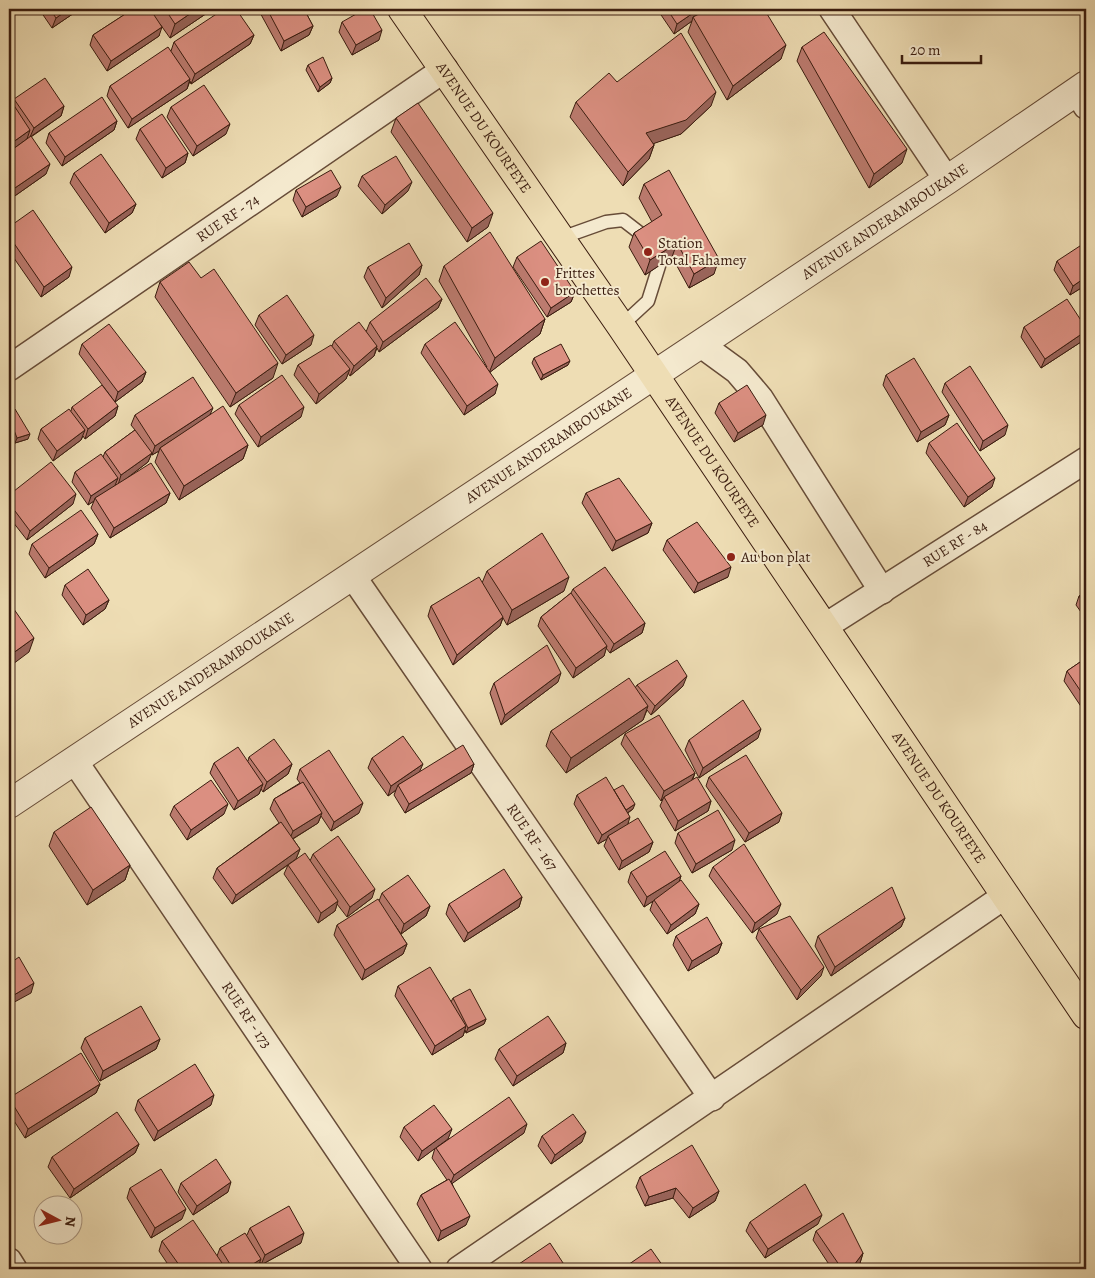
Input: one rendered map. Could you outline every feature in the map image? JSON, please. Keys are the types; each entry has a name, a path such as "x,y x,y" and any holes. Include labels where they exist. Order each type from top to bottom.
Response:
{"main road":[{"name":"AVENUE DU KOURFEYE","path":"402,9 621,326 1086,1016"}],"street":[{"path":"832,9 947,180"},
{"name":"RUE RF - 74","path":"9,368 445,69"},
{"name":"AVENUE ANDERAMBOUKANE","path":"9,804 947,180 1083,94"},
{"path":"700,344 737,371 760,398 882,591"},
{"name":"RUE RF - 84","path":"824,627 1086,460"},
{"name":"RUE RF - 167","path":"352,575 712,1098"},
{"name":"RUE RF - 173","path":"74,760 419,1269"},
{"path":"459,1269 712,1098 1005,896"},
{"path":"9,1261 14,1269"}],"lane":[{"path":"561,238 606,222 623,220 645,237"},
{"path":"621,326 648,301 659,266"}],"building":[{"path":"50,9 69,9 56,18"},
{"path":"133,9 150,9 162,27 111,61 93,35"},
{"path":"165,9 197,9 175,24"},
{"path":"224,9 236,9 254,35 195,74 174,42"},
{"path":"267,9 304,9 313,26 284,41"},
{"path":"365,9 370,9 382,30 356,45 342,22"},
{"path":"667,9 699,9 677,24"},
{"path":"709,9 764,9 786,45 733,86 693,17"},
{"path":"824,32 907,149 874,174 802,47"},
{"path":"681,33 716,92 686,120 646,133 654,145 628,172 576,102 609,73 617,82"},
{"path":"168,47 190,79 132,119 110,86"},
{"path":"323,57 332,78 320,87 308,65"},
{"path":"45,78 64,106 34,128 14,99"},
{"path":"204,85 230,124 197,146 171,107"},
{"path":"102,97 117,121 65,157 49,133"},
{"path":"418,103 493,213 472,228 396,118"},
{"path":"13,104 30,130 9,145 9,107"},
{"path":"162,114 188,153 166,168 140,129"},
{"path":"31,136 50,164 9,192 9,152"},
{"path":"101,154 136,204 109,223 74,173"},
{"path":"396,156 412,182 385,205 362,176"},
{"path":"331,170 341,187 306,207 296,190"},
{"path":"669,170 719,259 694,274 677,243 650,260 634,233 662,215 644,184"},
{"path":"33,210 72,267 44,287 9,236 9,227"},
{"path":"490,232 545,319 495,358 444,266"},
{"path":"541,241 575,292 551,308 517,257"},
{"path":"1086,242 1086,277 1073,286 1057,261"},
{"path":"409,243 422,265 386,298 368,267"},
{"path":"189,262 201,278 214,269 278,363 236,393 160,282"},
{"path":"426,278 442,299 383,342 370,322"},
{"path":"287,295 314,335 286,355 259,315"},
{"path":"1067,299 1086,328 1086,331 1045,359 1024,327"},
{"path":"359,322 377,346 354,366 334,341"},
{"path":"455,322 498,384 467,406 425,344"},
{"path":"109,324 146,372 118,392 82,344"},
{"path":"561,344 570,361 543,375 534,358"},
{"path":"331,345 350,369 319,394 298,365"},
{"path":"914,358 949,415 921,432 886,375"},
{"path":"970,366 1008,425 983,441 945,383"},
{"path":"282,375 304,407 261,437 239,405"},
{"path":"193,377 213,408 155,446 135,415"},
{"path":"102,385 118,406 88,429 72,407"},
{"path":"747,385 766,415 738,433 719,403"},
{"path":"223,406 248,445 184,486 160,448"},
{"path":"15,409 30,434 17,438 9,417 9,412"},
{"path":"69,409 85,430 57,451 41,429"},
{"path":"957,423 995,478 968,497 929,443"},
{"path":"135,430 152,453 121,475 105,452"},
{"path":"101,454 118,478 91,496 75,472"},
{"path":"51,462 76,494 30,531 9,503 9,495"},
{"path":"151,463 170,493 114,528 95,498"},
{"path":"619,478 652,523 616,541 586,493"},
{"path":"81,510 98,534 49,568 32,544"},
{"path":"697,522 731,567 698,583 667,540"},
{"path":"542,533 569,577 512,610 487,571"},
{"path":"605,567 645,623 614,644 573,589"},
{"path":"88,569 109,600 86,615 65,585"},
{"path":"479,577 503,617 457,655 431,606"},
{"path":"1086,590 1086,605 1079,596"},
{"path":"571,593 607,646 576,668 541,617"},
{"path":"9,602 34,638 9,656"},
{"path":"547,645 561,673 505,715 494,683"},
{"path":"1086,658 1086,699 1067,671"},
{"path":"677,660 687,676 655,706 637,685"},
{"path":"629,678 648,706 571,758 551,731"},
{"path":"743,700 761,729 703,768 689,740"},
{"path":"659,715 695,773 664,791 625,734"},
{"path":"403,736 423,764 391,786 372,758"},
{"path":"274,739 292,764 267,782 249,757"},
{"path":"463,745 474,764 409,804 398,785"},
{"path":"238,747 263,784 238,801 214,763"},
{"path":"329,750 363,803 334,822 300,769"},
{"path":"746,755 782,813 749,833 709,777"},
{"path":"606,777 630,817 602,835 577,795"},
{"path":"697,777 711,801 678,821 664,797"},
{"path":"211,780 228,804 191,830 174,806"},
{"path":"303,782 322,813 293,831 274,799"},
{"path":"623,785 635,804 626,810 614,790"},
{"path":"91,807 130,865 93,890 54,832"},
{"path":"718,810 735,840 696,864 678,833"},
{"path":"638,818 653,842 622,861 608,836"},
{"path":"281,822 300,849 236,895 217,868"},
{"path":"338,836 375,889 350,907 313,854"},
{"path":"744,844 781,904 755,923 713,867"},
{"path":"665,851 681,876 647,897 631,872"},
{"path":"305,853 338,901 321,913 288,865"},
{"path":"504,869 522,897 468,933 449,904"},
{"path":"408,875 430,906 404,924 382,893"},
{"path":"681,880 699,904 671,925 654,900"},
{"path":"892,887 905,918 835,967 818,936"},
{"path":"378,899 407,944 365,970 337,925"},
{"path":"790,916 824,967 801,990 759,929"},
{"path":"707,917 722,943 692,961 676,936"},
{"path":"19,957 34,983 9,998 9,964"},
{"path":"430,967 466,1026 435,1046 398,986"},
{"path":"470,989 486,1019 468,1028 453,998"},
{"path":"141,1006 160,1039 103,1071 85,1038"},
{"path":"548,1016 566,1043 517,1076 499,1049"},
{"path":"81,1053 100,1084 28,1129 9,1098"},
{"path":"195,1064 214,1095 158,1131 138,1100"},
{"path":"509,1097 527,1124 454,1175 436,1148"},
{"path":"434,1105 452,1129 422,1151 404,1127"},
{"path":"117,1112 139,1144 74,1189 52,1157"},
{"path":"573,1114 586,1132 555,1155 542,1136"},
{"path":"692,1145 719,1191 693,1208 676,1188 649,1197 640,1177"},
{"path":"216,1159 231,1182 197,1206 181,1183"},
{"path":"161,1169 186,1209 155,1228 130,1188"},
{"path":"449,1179 470,1216 441,1231 421,1195"},
{"path":"805,1184 822,1215 768,1249 750,1222"},
{"path":"289,1206 304,1233 265,1255 250,1228"},
{"path":"843,1213 863,1253 851,1269 842,1269 816,1231"},
{"path":"193,1220 226,1269 182,1269 162,1241"},
{"path":"245,1233 261,1259 245,1269 233,1269 220,1248"},
{"path":"550,1243 567,1269 518,1269 516,1266"},
{"path":"651,1249 665,1269 622,1269"}],"place":[{"name":"Station Total Fahamey","path":"648,252"},
{"name":"Frittes brochettes","path":"545,282"},
{"name":"Au bon plat","path":"731,557"}]}
